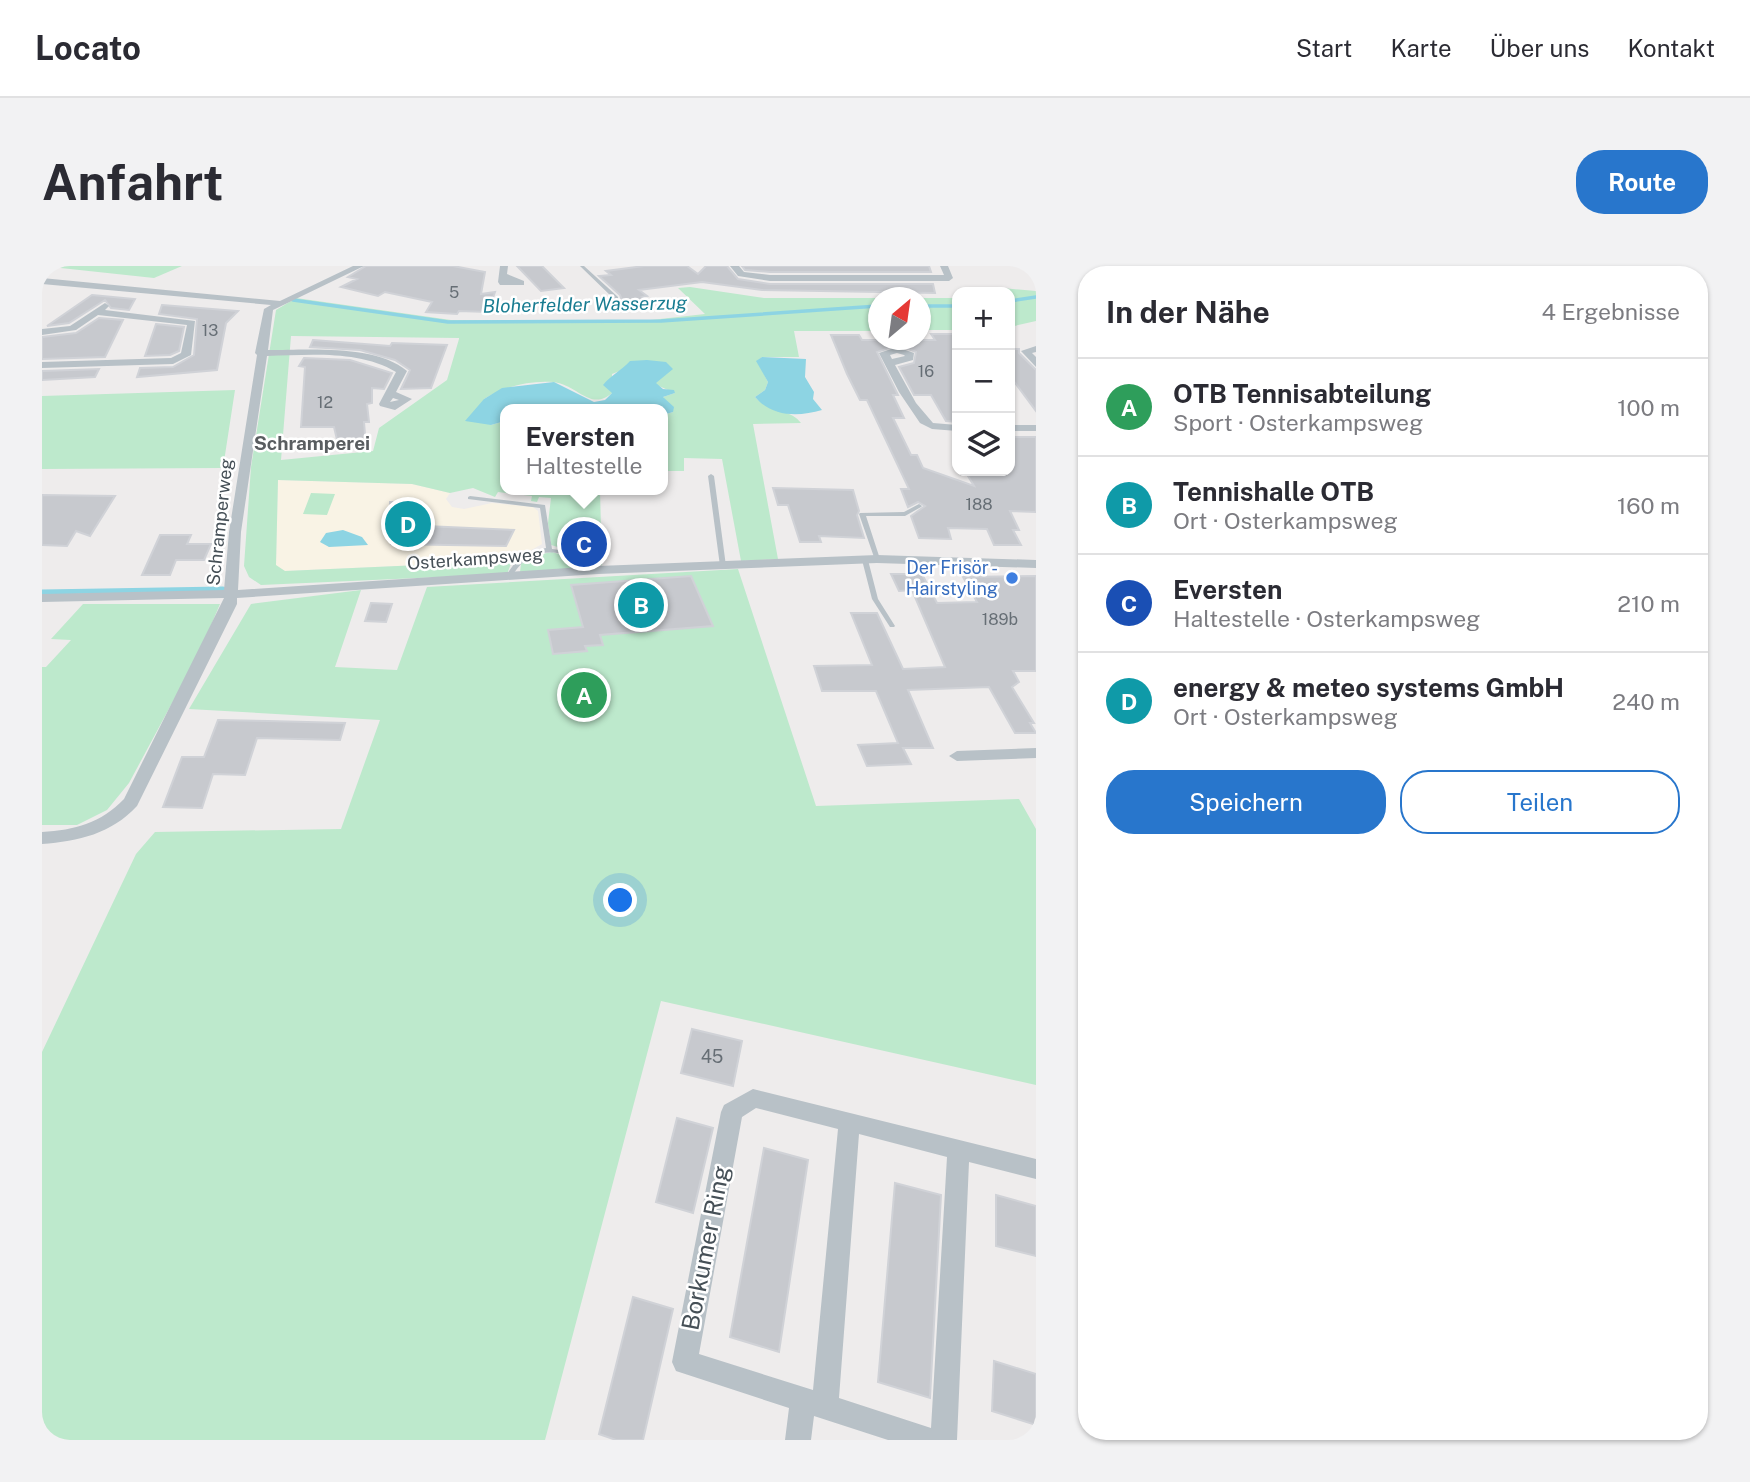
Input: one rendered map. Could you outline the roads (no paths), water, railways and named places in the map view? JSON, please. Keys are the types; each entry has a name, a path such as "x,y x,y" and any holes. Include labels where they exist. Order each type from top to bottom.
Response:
{"street":[{"path":"42,281 279,303 360,266"},
{"path":"734,266 741,274 771,278 950,278 944,266"},
{"path":"42,332 73,328 126,289"},
{"name":"Schramperweg","path":"42,838 67,836 105,826 131,802 232,594 230,575 260,353 269,309 279,303"},
{"path":"42,365 173,361 186,355 192,323 97,312"},
{"path":"260,353 369,358 393,363 402,371 391,394"},
{"path":"889,363 922,420 939,427 952,428"},
{"path":"1015,428 1036,428"},
{"name":"Osterkampsweg","path":"42,598 232,594 598,570 871,559 1036,564"},
{"path":"957,756 1036,753"},
{"name":"Borkumer Ring","path":"929,1440 685,1362 732,1112 753,1098 1036,1169"},
{"path":"798,1440 814,1403 849,1122"},
{"path":"944,1440 958,1149"}],"lane":[{"path":"582,266 616,298"},
{"path":"711,476 723,566"},
{"path":"470,498 543,506 548,548"},
{"path":"892,626 875,599 862,514 905,514 919,506"},
{"path":"509,576 515,563 528,554 548,548 592,559 598,570"}],"water":[{"path":"762,357 806,359 805,377 814,392 813,399 822,410 786,414 762,404 755,397 765,390 768,382 756,361"},
{"path":"630,361 666,362 673,369 656,383 663,389 674,390 675,393 663,397 674,407 673,412 668,414 668,404 500,404 500,422 491,425 465,421 484,399 502,388 554,382 594,402 605,400 612,393 603,385"},
{"path":"343,530 362,537 368,545 329,547 320,542 326,533"}],"waterway":[{"name":"Bloherfelder Wasserzug","path":"1015,300 1036,297"},
{"name":"Bloherfelder Wasserzug","path":"293,300 448,322 661,321 868,307"},
{"name":"Bloherfelder Wasserzug","path":"931,306 952,306"},
{"path":"42,592 223,589"}],"place":[{"name":"energy & meteo systems GmbH","path":"408,524"},
{"name":"Eversten","path":"584,544"},
{"name":"Der Frisör - Hairstyling","path":"1012,578"},
{"name":"Tennishalle OTB","path":"641,605"},
{"name":"OTB Tennisabteilung","path":"584,695"}],"district":[{"name":"Schramperei","path":"312,443"}]}
